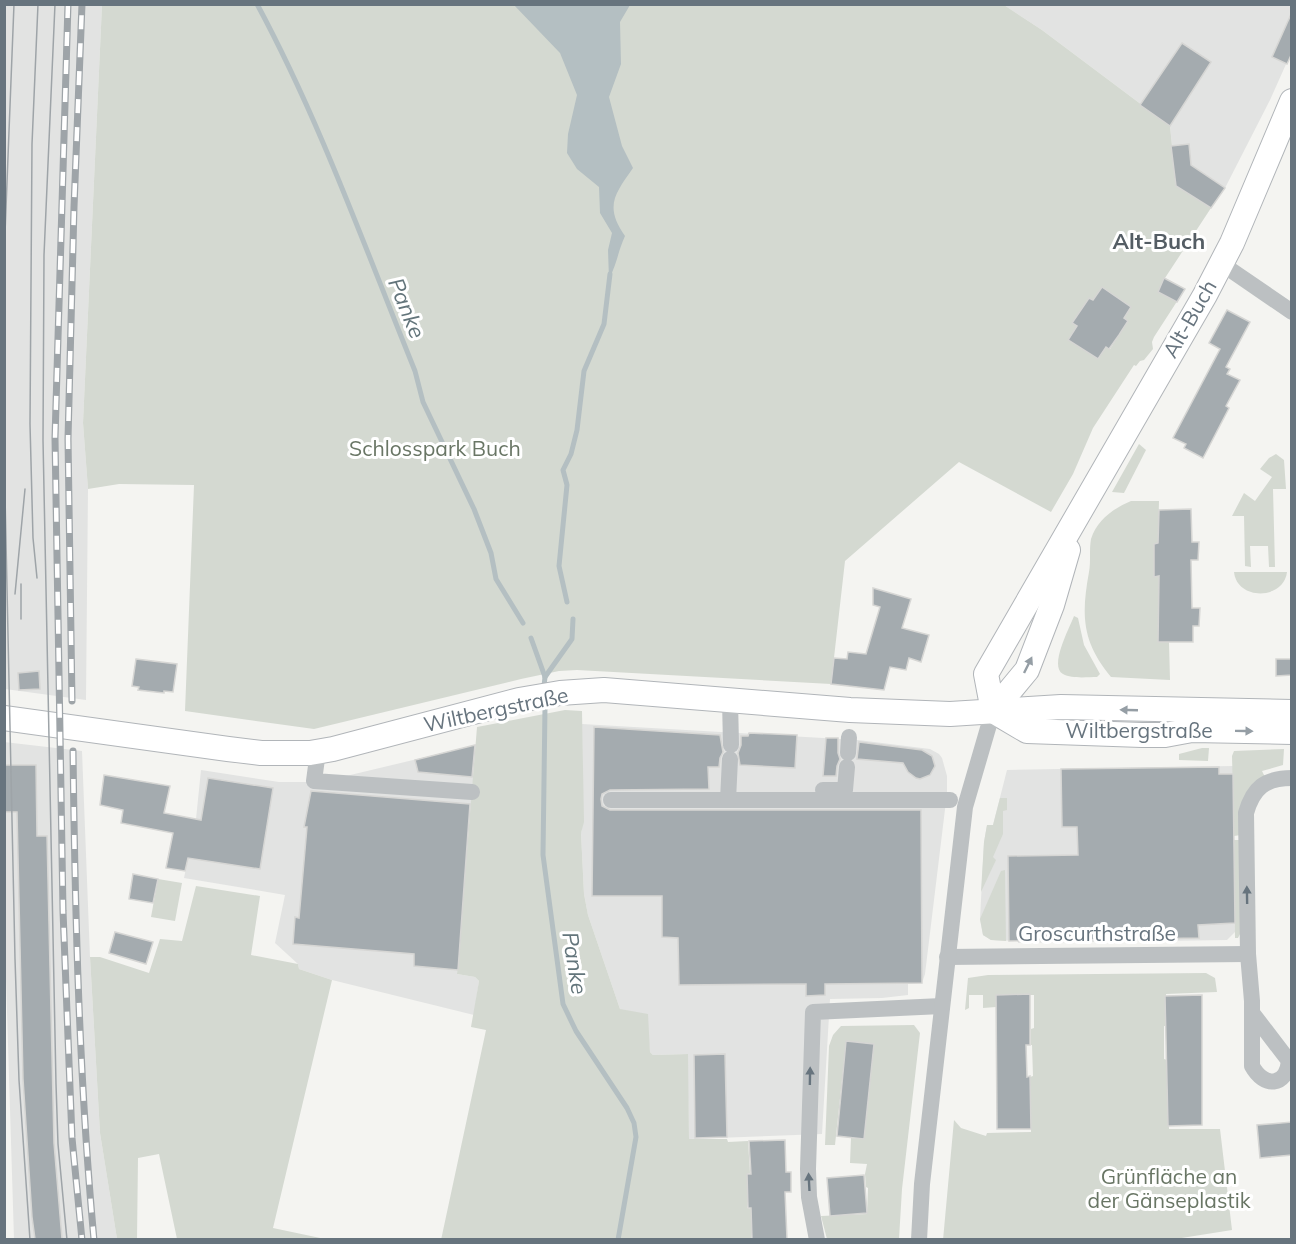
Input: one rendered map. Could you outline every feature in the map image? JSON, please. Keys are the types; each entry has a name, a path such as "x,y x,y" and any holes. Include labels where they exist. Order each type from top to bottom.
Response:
{"main road":[{"name":"Alt-Buch","path":"993,711 986,674 1222,264 1292,101"},
{"name":"Alt-Buch","path":"993,711 1027,670 1058,587 1068,550 1071,528"},
{"name":"Wiltbergstraße","path":"4,718 228,749 296,754 343,747 483,709 560,693 604,690 950,714 1061,708 1292,712"},
{"name":"Wiltbergstraße","path":"993,711 1027,731 1142,735 1165,735 1192,730 1292,732"}],"street":[{"path":"1222,264 1292,312"},
{"path":"728,800 731,752 730,700"},
{"path":"4,706 208,737 228,749"},
{"path":"919,1239 922,1185 965,807 993,711"},
{"path":"318,752 314,781 472,792"},
{"path":"821,800 821,790 845,790 848,753"},
{"path":"1253,1014 1248,954 1246,813 1250,799 1260,787 1272,779 1292,778"},
{"path":"611,800 950,800"},
{"name":"Groscurthstraße","path":"947,957 1248,954"},
{"path":"817,1239 809,1197 808,1169 813,1012 942,1006"}],"shaded area":[{"path":"5,5 102,5 83,423 88,489 86,700 5,689"},
{"path":"514,5 630,5 620,22 621,64 609,97 622,146 633,168 614,200 615,216 625,236 609,279 608,250 612,233 600,213 599,187 577,169 567,153 568,134 577,95 560,53"},
{"path":"1004,5 1291,5 1291,53 1225,188 1211,208 1176,186 1170,126 1042,30"},
{"path":"582,724 858,740 930,749 942,758 947,776 947,793 925,974 922,983 908,984 908,995 830,999 822,1134 689,1139 687,1054 653,1055 650,1052 649,1044 620,1009 588,915 584,894 581,833 583,822"},
{"path":"4,742 82,751 100,1133 117,1239 14,1239 5,946"},
{"path":"476,745 457,974 475,977 479,981 474,1015 332,980 299,969 298,964 275,943 285,895 184,878 196,819 201,770 279,782 321,782"},
{"path":"1233,766 1235,932 1227,940 1018,943 1018,941 991,940 983,935 980,919 984,842 987,825 993,825 1007,770"}],"green space":[{"name":"Schlosspark Buch","path":"102,5 1004,5 1042,30 1170,126 1176,186 1211,208 1165,278 1185,289 1154,337 1153,349 1144,360 1134,365 1093,428 1073,474 1051,512 959,462 845,561 831,684 577,670 559,671 521,679 314,729 185,711 194,485 119,484 88,489 83,423","holes":["1102,287 1131,307 1124,318 1128,321 1110,349 1106,347 1098,359 1069,340 1077,326 1073,323 1089,298 1093,300"]},
{"path":"1139,444 1146,450 1124,493 1112,492"},
{"path":"1276,454 1284,460 1286,489 1273,489 1275,567 1269,567 1268,546 1250,546 1251,567 1245,566 1244,516 1232,516 1244,493 1255,501 1272,477 1260,469 1269,458"},
{"path":"1131,501 1159,501 1158,543 1154,547 1154,576 1159,576 1158,642 1169,642 1170,680 1111,677 1094,652 1086,628 1085,602 1091,539 1097,526 1107,516 1118,507"},
{"path":"1234,572 1287,572 1278,588 1260,593 1243,588"},
{"path":"1074,616 1078,618 1084,645 1100,674 1097,677 1071,677 1059,670 1061,647"},
{"path":"565,710 582,711 584,822 581,833 584,894 588,915 620,1009 648,1014 650,1052 653,1055 688,1054 689,1139 748,1141 750,1173 747,1174 747,1208 751,1209 751,1239 441,1240 486,1030 471,1027 479,981 475,977 457,974 477,727"},
{"path":"1209,748 1208,761 1179,760 1179,754"},
{"path":"1284,749 1283,765 1262,771 1265,777 1241,835 1234,836 1232,756 1234,751"},
{"path":"1000,798 1007,798 1007,810 1003,811 1003,834 993,857 996,860 981,892 987,825 993,825"},
{"path":"1234,840 1241,840 1241,932 1238,938 1235,938"},
{"path":"1005,870 1006,941 991,940 983,935 980,919 1001,871"},
{"path":"158,879 182,883 175,921 151,917"},
{"path":"196,886 260,896 251,955 298,964 299,969 332,980 273,1228 325,1239 177,1239 159,1154 138,1158 137,1239 117,1239 100,1133 90,957 100,957 149,973 160,939 182,941"},
{"name":"Grünfläche an der Gänseplastik","path":"1206,973 1215,978 1217,992 1166,994 1167,1026 1164,1026 1164,1059 1167,1060 1169,1129 1220,1129 1232,1230 1169,1240 943,1240 954,1120 961,1128 986,1136 987,1133 1031,1132 1030,1077 1033,1076 1031,1029 1034,1028 1034,995 996,995 996,1007 983,1008 983,995 969,995 969,1008 965,1010 968,978 988,975"},
{"path":"914,1025 920,1033 902,1189 899,1239 827,1239 821,1216 867,1214 868,1188 865,1174 867,1164 850,1163 851,1138 864,1139 874,1044 846,1042 835,1145 825,1145 829,1046 833,1035 841,1026"}],"building":[{"path":"1292,12 1292,53 1287,64 1272,57"},
{"path":"1182,43 1211,62 1170,126 1140,105"},
{"path":"1189,144 1191,165 1225,188 1211,208 1176,186 1171,146"},
{"path":"1164,278 1185,289 1177,302 1158,292"},
{"path":"1102,287 1131,307 1124,318 1128,321 1109,349 1106,347 1098,359 1068,340 1077,326 1072,323 1089,298 1093,300"},
{"path":"1227,310 1250,322 1226,367 1230,369 1227,374 1240,380 1226,406 1229,408 1203,458 1184,448 1186,444 1173,438 1220,349 1209,343"},
{"path":"1191,509 1192,542 1199,542 1198,560 1191,560 1192,608 1200,608 1199,626 1193,626 1193,642 1158,642 1159,576 1154,577 1154,544 1158,543 1159,510"},
{"path":"873,588 911,599 902,628 929,635 921,662 909,658 906,670 890,667 884,690 831,684 834,658 847,659 848,652 866,654 880,607 873,605"},
{"path":"136,659 177,664 173,692 138,690 139,687 132,686"},
{"path":"1276,659 1292,659 1292,675 1276,676"},
{"path":"39,671 40,689 19,690 18,673"},
{"path":"594,727 720,735 723,752 719,767 708,767 709,789 610,790 602,794 601,799 602,806 610,810 921,810 922,983 825,984 825,995 806,996 806,984 679,985 678,938 662,937 662,896 592,896"},
{"path":"749,733 797,735 795,768 740,765 738,753 741,736 748,736"},
{"path":"826,738 838,738 840,759 836,776 823,776"},
{"path":"859,742 922,750 932,756 935,766 930,775 920,779 916,778 908,772 903,763 857,759"},
{"path":"475,745 472,777 418,772 415,760"},
{"path":"4,765 36,765 37,836 47,836 54,1143 62,1239 35,1239 32,1217 23,1079 17,812 4,812"},
{"path":"1219,767 1219,774 1233,774 1235,923 1198,925 1199,938 1009,941 1008,856 1078,855 1077,827 1062,827 1061,769"},
{"path":"104,775 170,786 164,813 201,820 208,778 273,788 260,869 188,858 185,871 166,868 173,833 121,823 123,810 100,805"},
{"path":"311,791 470,804 458,970 414,966 414,954 293,944 295,917 299,918 307,827 304,827"},
{"path":"133,874 158,879 153,903 129,899"},
{"path":"115,932 153,942 146,964 109,953"},
{"path":"1030,994 1030,1045 1026,1045 1027,1077 1030,1076 1031,1129 997,1129 996,995"},
{"path":"1202,995 1202,1125 1168,1126 1165,996"},
{"path":"846,1041 874,1044 864,1139 837,1136"},
{"path":"725,1054 727,1137 695,1138 694,1055"},
{"path":"1292,1122 1292,1155 1260,1158 1257,1125"},
{"path":"785,1140 786,1172 791,1172 791,1192 785,1192 787,1239 752,1239 751,1208 748,1208 747,1174 751,1174 749,1141"},
{"path":"864,1175 867,1213 830,1216 827,1178"}],"waterway":[{"name":"Panke","path":"257,4 301,93 341,185 415,371 423,402 474,509 491,553 496,579 523,623"},
{"path":"567,602 559,566 567,485 563,470 571,454 577,430 584,371 604,324 610,274"},
{"path":"545,677 572,639 573,619"},
{"name":"Panke","path":"531,638 545,677 544,686"},
{"name":"Panke","path":"545,707 543,855 563,1004 576,1031 627,1108 634,1123 636,1137 618,1240"}],"tram line":[{"path":"4,259 14,4"},
{"path":"37,578 33,538 30,424 32,144 38,4"},
{"path":"55,4 44,255 43,440 56,1084 58,1144 67,1240"},
{"path":"4,449 15,959 19,1080 30,1240"},
{"path":"15,594 25,489"},
{"path":"21,584 21,619"}],"railway":[{"path":"68,4 55,438 63,911 72,1138 82,1240"},
{"path":"72,701 68,439 82,4"},
{"path":"73,751 79,996 94,1240"}],"district":[{"name":"Alt-Buch","path":"1159,241"}]}
